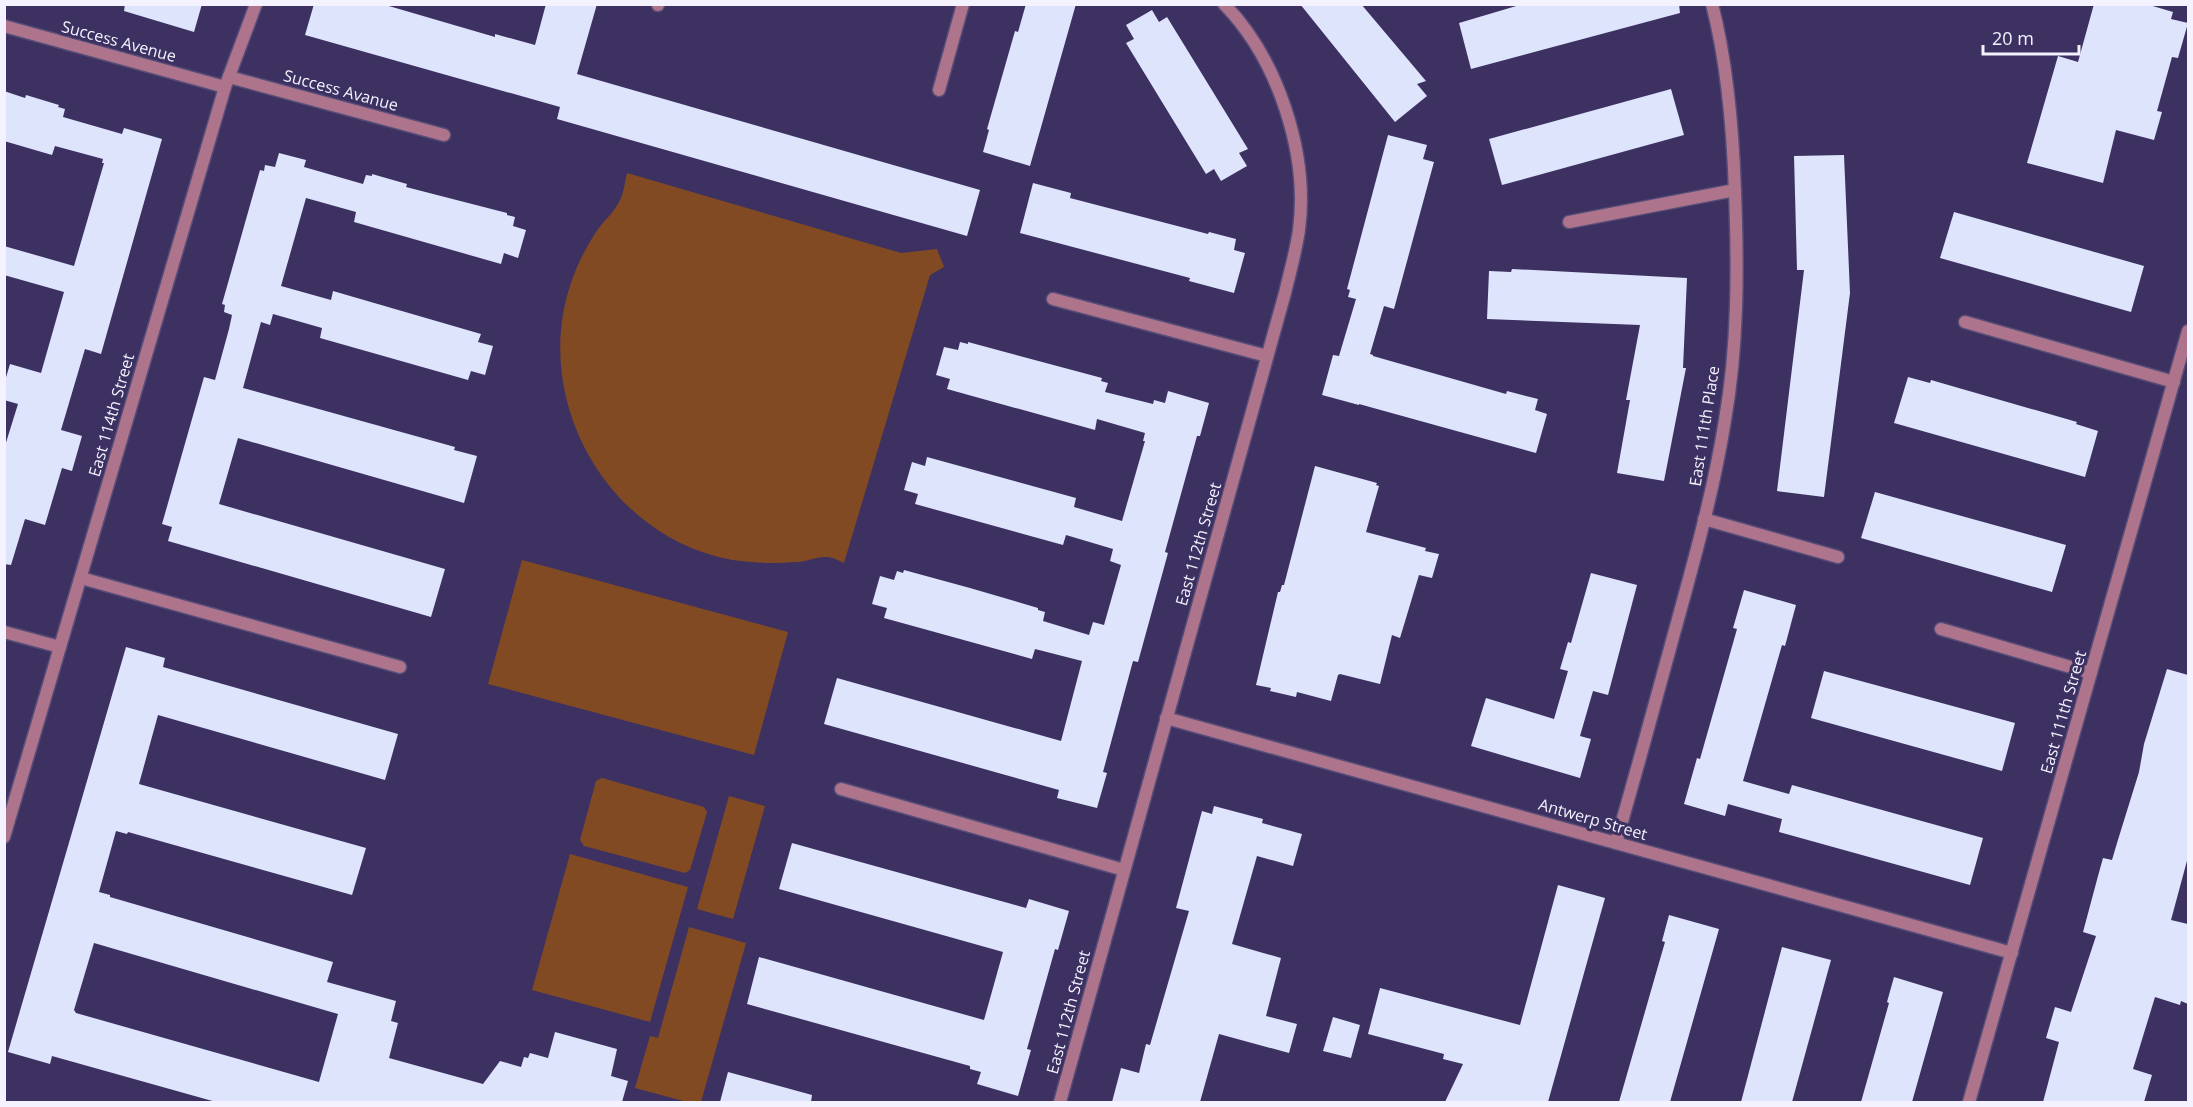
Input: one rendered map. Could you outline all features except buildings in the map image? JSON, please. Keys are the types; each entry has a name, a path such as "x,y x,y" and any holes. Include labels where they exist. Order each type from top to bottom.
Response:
{"street":[{"name":"East 114th Street","path":"4,837 227,82 256,4"},
{"path":"939,90 963,4"},
{"name":"East 112th Street","path":"1060,1102 1285,292 1299,229 1299,161 1285,106 1265,60 1224,4"},
{"name":"East 111th Place","path":"1616,843 1704,519 1726,418 1738,267 1734,154 1722,46 1712,4"},
{"name":"Success Avenue","path":"4,26 227,82"},
{"name":"Success Avanue","path":"227,82 444,135"},
{"path":"1569,222 1735,190"},
{"path":"1053,299 1267,356"},
{"path":"1965,322 2174,382"},
{"name":"East 111th Street","path":"1969,1102 2188,331"},
{"path":"1704,519 1838,556"},
{"path":"81,578 400,667"},
{"path":"1941,629 2091,673"},
{"path":"4,632 60,647"},
{"name":"Antwerp Street","path":"1166,718 2012,953"},
{"path":"841,789 1124,870"}],"shaded area":[{"path":"627,173 901,253 937,249 944,267 930,275 844,563 827,557 786,563 735,560 715,556 675,540 639,516 610,486 586,451 570,412 561,370 561,328 570,286 578,265 596,232 618,204"},
{"path":"522,560 788,632 754,755 488,684"},
{"path":"602,778 704,807 707,812 690,870 685,873 584,846 580,840 596,781"},
{"path":"729,796 765,806 733,919 697,909"},
{"path":"570,854 688,887 650,1022 532,990"},
{"path":"689,927 746,943 701,1102 687,1102 635,1088 650,1036 658,1038"}]}
